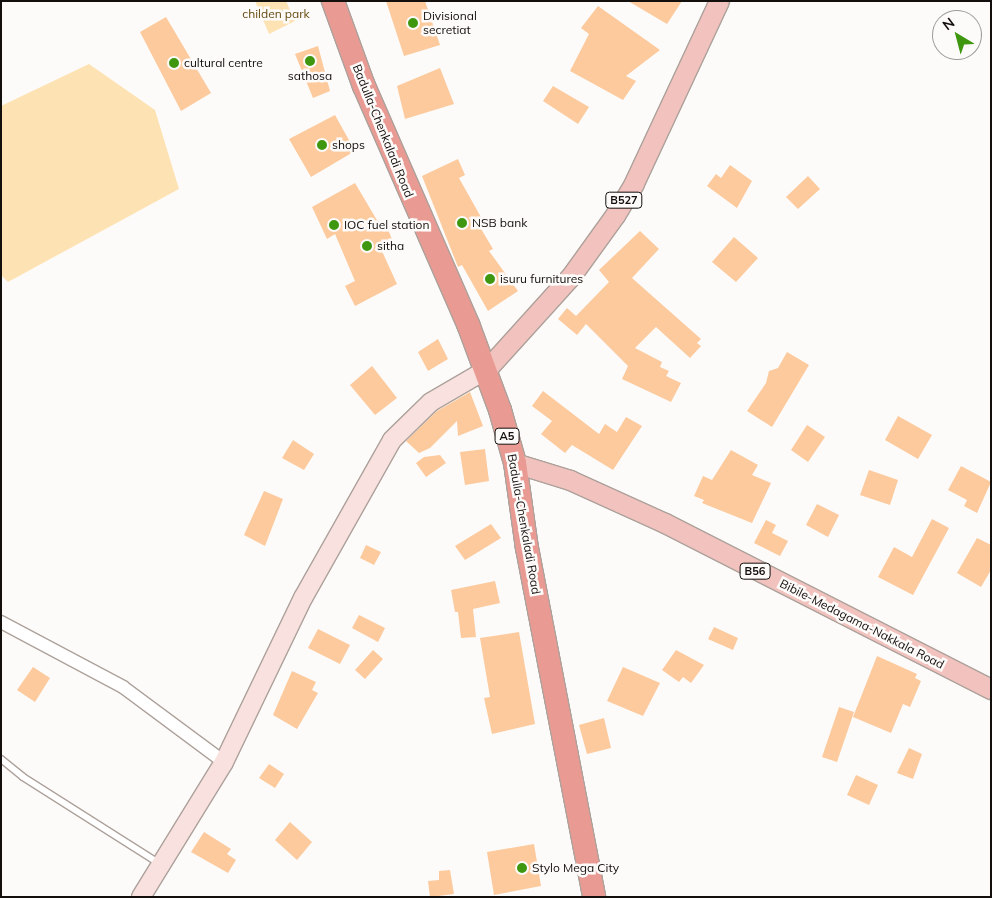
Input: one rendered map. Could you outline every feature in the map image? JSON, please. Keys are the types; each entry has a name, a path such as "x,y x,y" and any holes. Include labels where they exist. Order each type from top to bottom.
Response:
{"highway":[{"name":"Badulla-Chenkaladi Road","path":"333,1 387,142 486,370 515,463 527,548 594,897"}],"main road":[{"name":"B527","path":"486,370 571,276 615,215 634,183 719,1"},
{"name":"Bibile-Medagama-Nakkala Road","path":"515,463 570,480 665,523 991,689"}],"street":[{"path":"141,897 224,762 303,598 392,440 431,402 486,370"},
{"path":"1,622 123,687 224,762"}],"lane":[{"path":"1,759 23,777 160,864"}],"green space":[{"name":"childen park","path":"255,1 286,1 295,21 269,34"},
{"path":"89,64 155,110 179,189 8,282 1,275 1,106"}],"building":[{"name":"Divisional secretiat","path":"386,1 425,1 440,45 404,56"},
{"path":"628,1 682,1 667,24"},
{"path":"598,6 660,50 626,76 636,81 623,100 570,71 589,34 581,28"},
{"name":"cultural centre","path":"166,17 211,93 181,111 140,32"},
{"path":"318,46 330,91 313,98 295,54"},
{"path":"440,68 454,104 405,119 397,86"},
{"path":"553,86 589,107 578,124 543,101"},
{"name":"shops","path":"335,115 355,151 311,177 289,139"},
{"path":"458,159 465,175 459,178 482,219 477,222 493,249 489,251 518,291 488,311 462,265 458,267 422,176"},
{"path":"730,165 752,181 737,208 707,186 716,174 721,178"},
{"path":"808,176 820,189 798,209 786,197"},
{"path":"355,183 381,227 386,224 393,242 381,249 397,284 355,306 345,286 355,281 335,234 327,239 312,207"},
{"path":"640,231 659,249 632,278 701,339 697,343 701,346 690,358 656,327 635,348 662,362 660,367 669,371 666,376 681,383 671,402 622,379 628,366 586,324 577,335 558,319 567,308 576,316 609,282 599,270"},
{"path":"734,237 758,258 736,282 712,262"},
{"path":"438,339 448,359 428,371 418,352"},
{"path":"787,352 809,365 772,427 747,411 766,383 769,371 778,368"},
{"path":"372,366 397,398 375,415 350,385"},
{"path":"543,391 599,434 605,424 617,432 626,417 642,426 613,470 572,445 565,453 541,434 552,421 532,406"},
{"path":"470,392 483,426 458,436 457,421 430,448 419,453 406,441 437,411"},
{"path":"898,416 932,435 918,459 885,440"},
{"path":"807,425 825,437 808,462 791,450"},
{"path":"293,440 314,454 304,470 282,458"},
{"path":"485,449 489,481 465,485 460,452"},
{"path":"731,450 758,465 752,475 771,483 752,523 702,503 704,500 694,496 703,476 712,480"},
{"path":"440,455 446,463 426,477 416,463 424,457"},
{"path":"961,466 991,482 977,513 964,506 967,500 948,490"},
{"path":"869,470 898,480 890,505 860,495"},
{"path":"264,491 283,499 265,546 244,535"},
{"path":"817,504 839,515 828,537 806,525"},
{"path":"932,519 949,528 913,595 878,577 894,547 912,557"},
{"path":"766,520 776,525 772,533 788,541 780,556 754,543"},
{"path":"491,524 501,538 465,560 455,546"},
{"path":"977,538 991,545 991,570 981,587 957,573"},
{"path":"366,545 381,552 374,565 360,558"},
{"path":"495,581 500,603 473,609 476,637 461,638 458,612 455,612 451,590"},
{"path":"359,615 385,628 378,642 352,628"},
{"path":"714,627 738,638 733,650 708,639"},
{"path":"318,629 350,645 340,664 308,648"},
{"path":"519,632 535,724 492,734 484,698 490,697 480,638"},
{"path":"373,650 383,659 365,679 355,670"},
{"path":"676,650 704,665 691,683 683,677 679,682 662,670"},
{"path":"877,656 917,674 915,678 921,681 910,707 903,704 891,733 853,717"},
{"path":"33,667 50,678 35,702 17,690"},
{"path":"623,667 660,683 643,716 607,701"},
{"path":"292,671 316,682 312,690 318,693 297,729 273,715"},
{"path":"839,707 854,712 837,762 822,757"},
{"path":"604,718 611,748 587,754 579,725"},
{"path":"909,748 922,754 913,779 897,773"},
{"path":"269,764 284,774 275,788 259,778"},
{"path":"856,775 878,785 869,805 847,795"},
{"path":"290,822 312,842 297,860 275,840"},
{"path":"204,832 231,849 227,854 236,860 228,873 191,852"},
{"path":"534,844 541,886 494,895 487,852"},
{"path":"450,870 454,894 430,897 428,881 439,880 439,871"}],"place":[{"name":"Divisional secretiat","path":"413,23"},
{"name":"sathosa","path":"310,61"},
{"name":"cultural centre","path":"174,63"},
{"name":"shops","path":"322,145"},
{"name":"NSB bank","path":"462,223"},
{"name":"IOC fuel station","path":"334,225"},
{"name":"sitha","path":"367,246"},
{"name":"isuru furnitures","path":"490,279"},
{"name":"Stylo Mega City","path":"522,868"}]}
